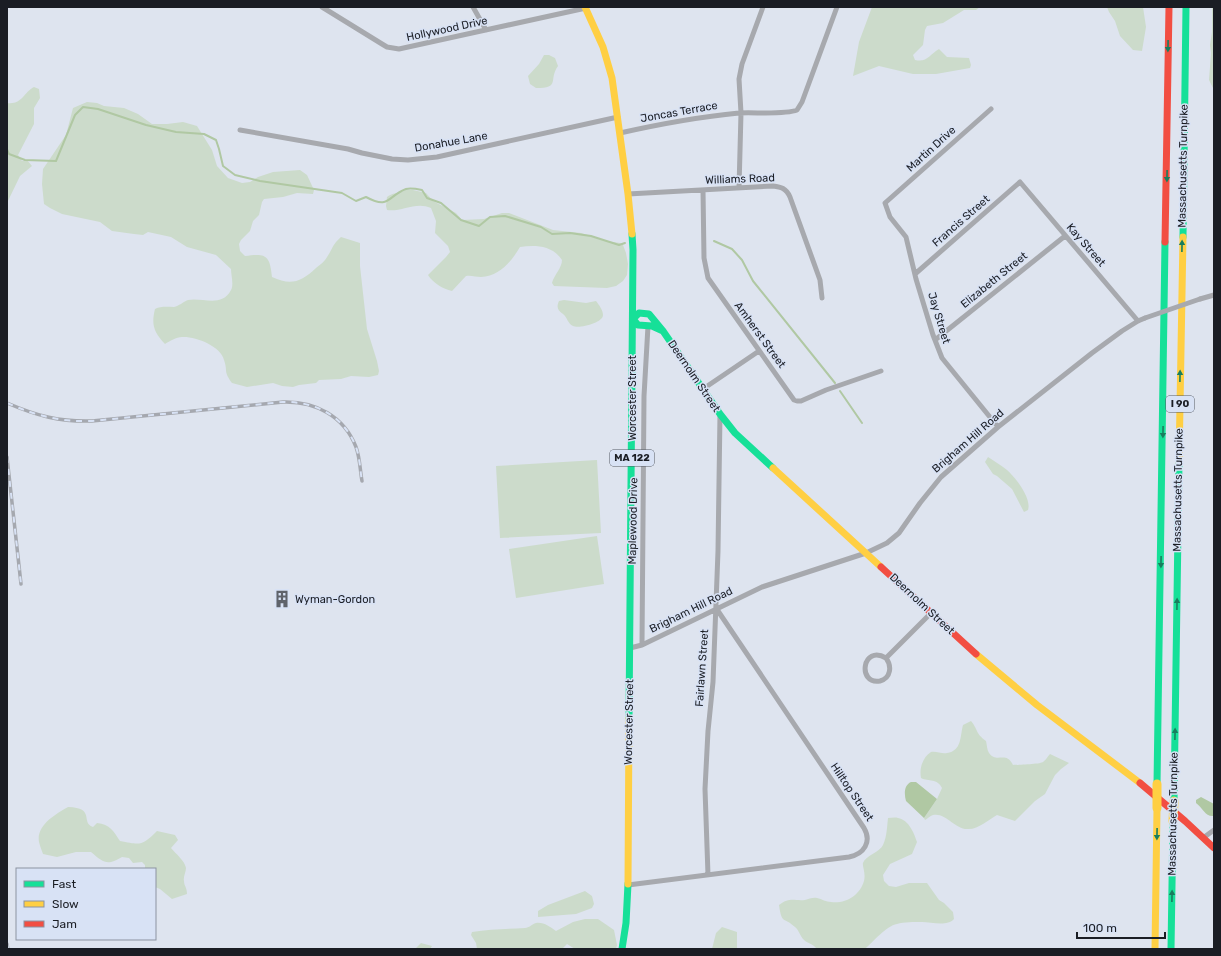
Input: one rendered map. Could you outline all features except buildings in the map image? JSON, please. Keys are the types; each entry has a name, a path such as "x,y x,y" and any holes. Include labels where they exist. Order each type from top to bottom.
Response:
{"main road":[{"name":"Massachusetts Turnpike","path":"1155,949 1169,7"},
{"name":"Massachusetts Turnpike","path":"1171,949 1186,7"},
{"name":"Worcester Street","path":"586,8 610,67 628,194 633,250 628,885 622,949"},
{"name":"Deernolm Street","path":"663,331 638,324 633,319 639,313 649,314 663,331 720,414 744,441 988,665 1037,705 1137,780 1214,847"}],"street":[{"name":"Hollywood Drive","path":"322,7 382,44 393,49 404,48 586,8"},
{"path":"333,13 334,7"},
{"path":"473,7 486,30"},
{"path":"739,188 741,113 739,79 740,69 763,7"},
{"name":"Joncas Terrace","path":"620,133 694,118 741,113 795,111 799,108 837,7"},
{"name":"Martin Drive","path":"885,204 991,109"},
{"name":"Donahue Lane","path":"240,130 348,149 392,159 408,160 437,157 618,117"},
{"name":"Kay Street","path":"1020,182 1138,321"},
{"name":"Francis Street","path":"915,274 1020,182"},
{"name":"Williams Road","path":"628,194 773,186 782,188 787,191 793,205 820,280 822,298"},
{"name":"Amherst Street","path":"703,190 704,258 708,278 794,400 797,402 801,401 826,390 881,371"},
{"name":"Jay Street","path":"885,204 890,217 905,234 915,274 941,356 946,365 998,427"},
{"name":"Elizabeth Street","path":"936,340 1065,236"},
{"name":"Brigham Hill Road","path":"630,648 642,645 716,608 771,584 866,553 887,543 896,536 940,477 998,427 1092,352 1138,321 1214,295"},
{"name":"Maplewood Drive","path":"642,645 641,609 644,396 648,326"},
{"path":"703,389 759,351"},
{"name":"Fairlawn Street","path":"708,875 705,789 708,731 713,682 716,608 720,414"},
{"name":"Hilltop Street","path":"628,885 853,856 863,850 866,846 868,837 864,828 716,608"},
{"path":"886,658 931,613"},
{"path":"878,655 886,658 890,667 888,675 879,681 869,678 865,671 867,660 872,656 878,655"},
{"path":"1203,838 1214,830"}],"shaded area":[{"path":"872,7 980,7 976,10 964,10 943,23 927,26 923,45 913,55 915,60 919,61 928,58 939,49 947,57 969,58 971,65 970,68 936,74 913,74 879,66 853,76 859,42"},
{"path":"1107,7 1143,7 1146,27 1142,51 1133,50 1120,36 1115,21"},
{"path":"1212,7 1214,7 1214,90 1209,80"},
{"path":"544,55 549,55 555,58 558,66 555,71 553,82 549,87 536,88 530,84 528,76 539,64"},
{"path":"34,87 39,89 40,98 34,108 34,124 18,155 22,161 27,160 32,166 20,176 7,203 7,103 16,102"},
{"path":"87,102 97,103 104,106 124,108 138,114 152,124 183,122 197,126 212,150 217,166 228,178 242,183 250,182 258,177 273,172 300,170 307,175 314,190 313,194 297,193 283,197 264,199 259,215 253,221 250,231 239,244 240,251 245,256 258,255 266,257 270,264 272,277 290,282 305,277 321,264 341,237 360,243 360,266 367,329 377,361 379,371 378,375 369,377 351,376 341,379 319,380 316,383 293,387 273,383 247,387 232,383 229,379 222,355 213,346 200,340 187,337 175,338 165,344 158,336 154,328 153,320 155,309 178,306 188,300 193,299 211,301 222,299 232,288 231,269 216,255 187,247 171,237 148,232 143,235 112,231 100,222 62,214 44,204 42,184 43,169 66,135 73,108"},
{"path":"406,190 426,193 433,201 456,213 462,220 484,219 502,213 509,213 553,230 581,233 607,241 620,243 623,245 626,253 628,264 627,275 623,281 616,286 607,288 554,286 552,283 561,266 562,260 553,251 543,247 526,246 520,247 509,263 494,274 481,277 466,276 452,291 445,289 435,283 428,275 450,252 448,246 435,233 436,221 431,208 425,206 414,206 398,210 387,210 387,197"},
{"path":"564,300 586,303 596,301 601,308 603,315 602,318 590,325 580,327 573,326 558,309 559,301"},
{"path":"988,457 1007,470 1022,488 1028,500 1028,510 1024,512 1012,489 993,474 985,462"},
{"path":"597,460 601,533 500,538 496,466"},
{"path":"597,536 604,584 516,598 509,549"},
{"path":"971,721 980,736 986,741 989,753 995,757 1007,758 1013,765 1041,763 1050,754 1069,763 1055,775 1045,794 1035,801 1015,821 997,815 975,828 967,829 958,826 942,816 932,815 925,820 924,818 937,799 942,788 935,781 921,778 922,763 931,752 952,752 960,742 963,725"},
{"path":"911,782 916,782 937,799 924,818 906,801 905,790 907,785"},
{"path":"1201,797 1214,804 1214,816 1206,814 1196,803 1196,800"},
{"path":"68,807 82,810 85,812 89,825 93,827 97,823 105,825 114,832 120,841 137,844 141,843 157,831 175,835 178,840 171,848 185,865 186,870 184,884 187,894 172,899 156,887 156,868 145,868 145,865 142,862 133,863 129,858 122,857 113,862 106,862 99,859 91,852 76,852 57,857 43,854 39,842 41,830 48,821"},
{"path":"888,818 897,818 905,821 913,831 917,842 912,854 890,864 883,875 884,881 889,886 896,887 909,883 927,883 939,900 953,912 954,919 947,923 939,924 912,922 893,925 884,931 865,949 817,949 804,940 796,928 782,918 779,905 789,900 819,898 829,902 842,902 852,898 862,886 864,881 864,861 879,850 884,842 887,832"},
{"path":"585,891 592,896 594,904 592,908 576,914 538,917 538,911 548,905"},
{"path":"585,919 598,919 614,930 617,945 616,949 575,949 567,944 562,949 477,949 476,943 471,935 472,932 479,931 526,928 536,923 549,926 556,931 573,922"},
{"path":"722,927 737,932 737,949 712,949 716,933"},
{"path":"421,943 432,946 430,949 415,949"}],"waterway":[{"path":"7,149 9,154 25,160 56,161 75,115 83,107 98,109 146,125 176,132 204,134 216,140 223,166 235,175 260,181 342,193 356,201 366,197 374,201 384,202 406,189 422,190 427,198 441,203 461,220 479,226 490,217 505,216 541,227 552,234 570,233 591,236 619,245 625,243"},
{"path":"714,241 732,249 742,260 753,281 835,383"},
{"path":"840,391 862,423"}],"railway":[{"path":"7,403 39,415 80,421 283,402 306,404 327,412 336,419 351,436 356,447 362,481"},
{"path":"7,457 21,584"},
{"path":"7,944 8,949"}],"traffic: fast":[{"path":"1183,237 1186,7"},
{"path":"629,718 632,234"},
{"path":"1157,784 1165,242"},
{"path":"663,331 652,326 638,325 633,319 639,313 649,314 663,331 720,414 735,433 773,468"},
{"path":"1174,801 1179,462"},
{"path":"1171,949 1173,821"},
{"path":"622,949 626,923 628,884"}],"traffic: slow":[{"path":"585,7 603,47 612,78 632,234"},
{"path":"1179,462 1183,237"},
{"path":"773,468 881,567"},
{"path":"976,654 1037,705 1140,783"},
{"path":"628,884 629,718"},
{"path":"1157,784 1157,808"},
{"path":"1173,821 1174,801"},
{"path":"1155,949 1157,808"}],"traffic: jam":[{"path":"1165,242 1169,7"},
{"path":"881,567 976,654"},
{"path":"1140,783 1214,848"}],"place":[{"name":"Wyman-Gordon","path":"282,599"}]}
